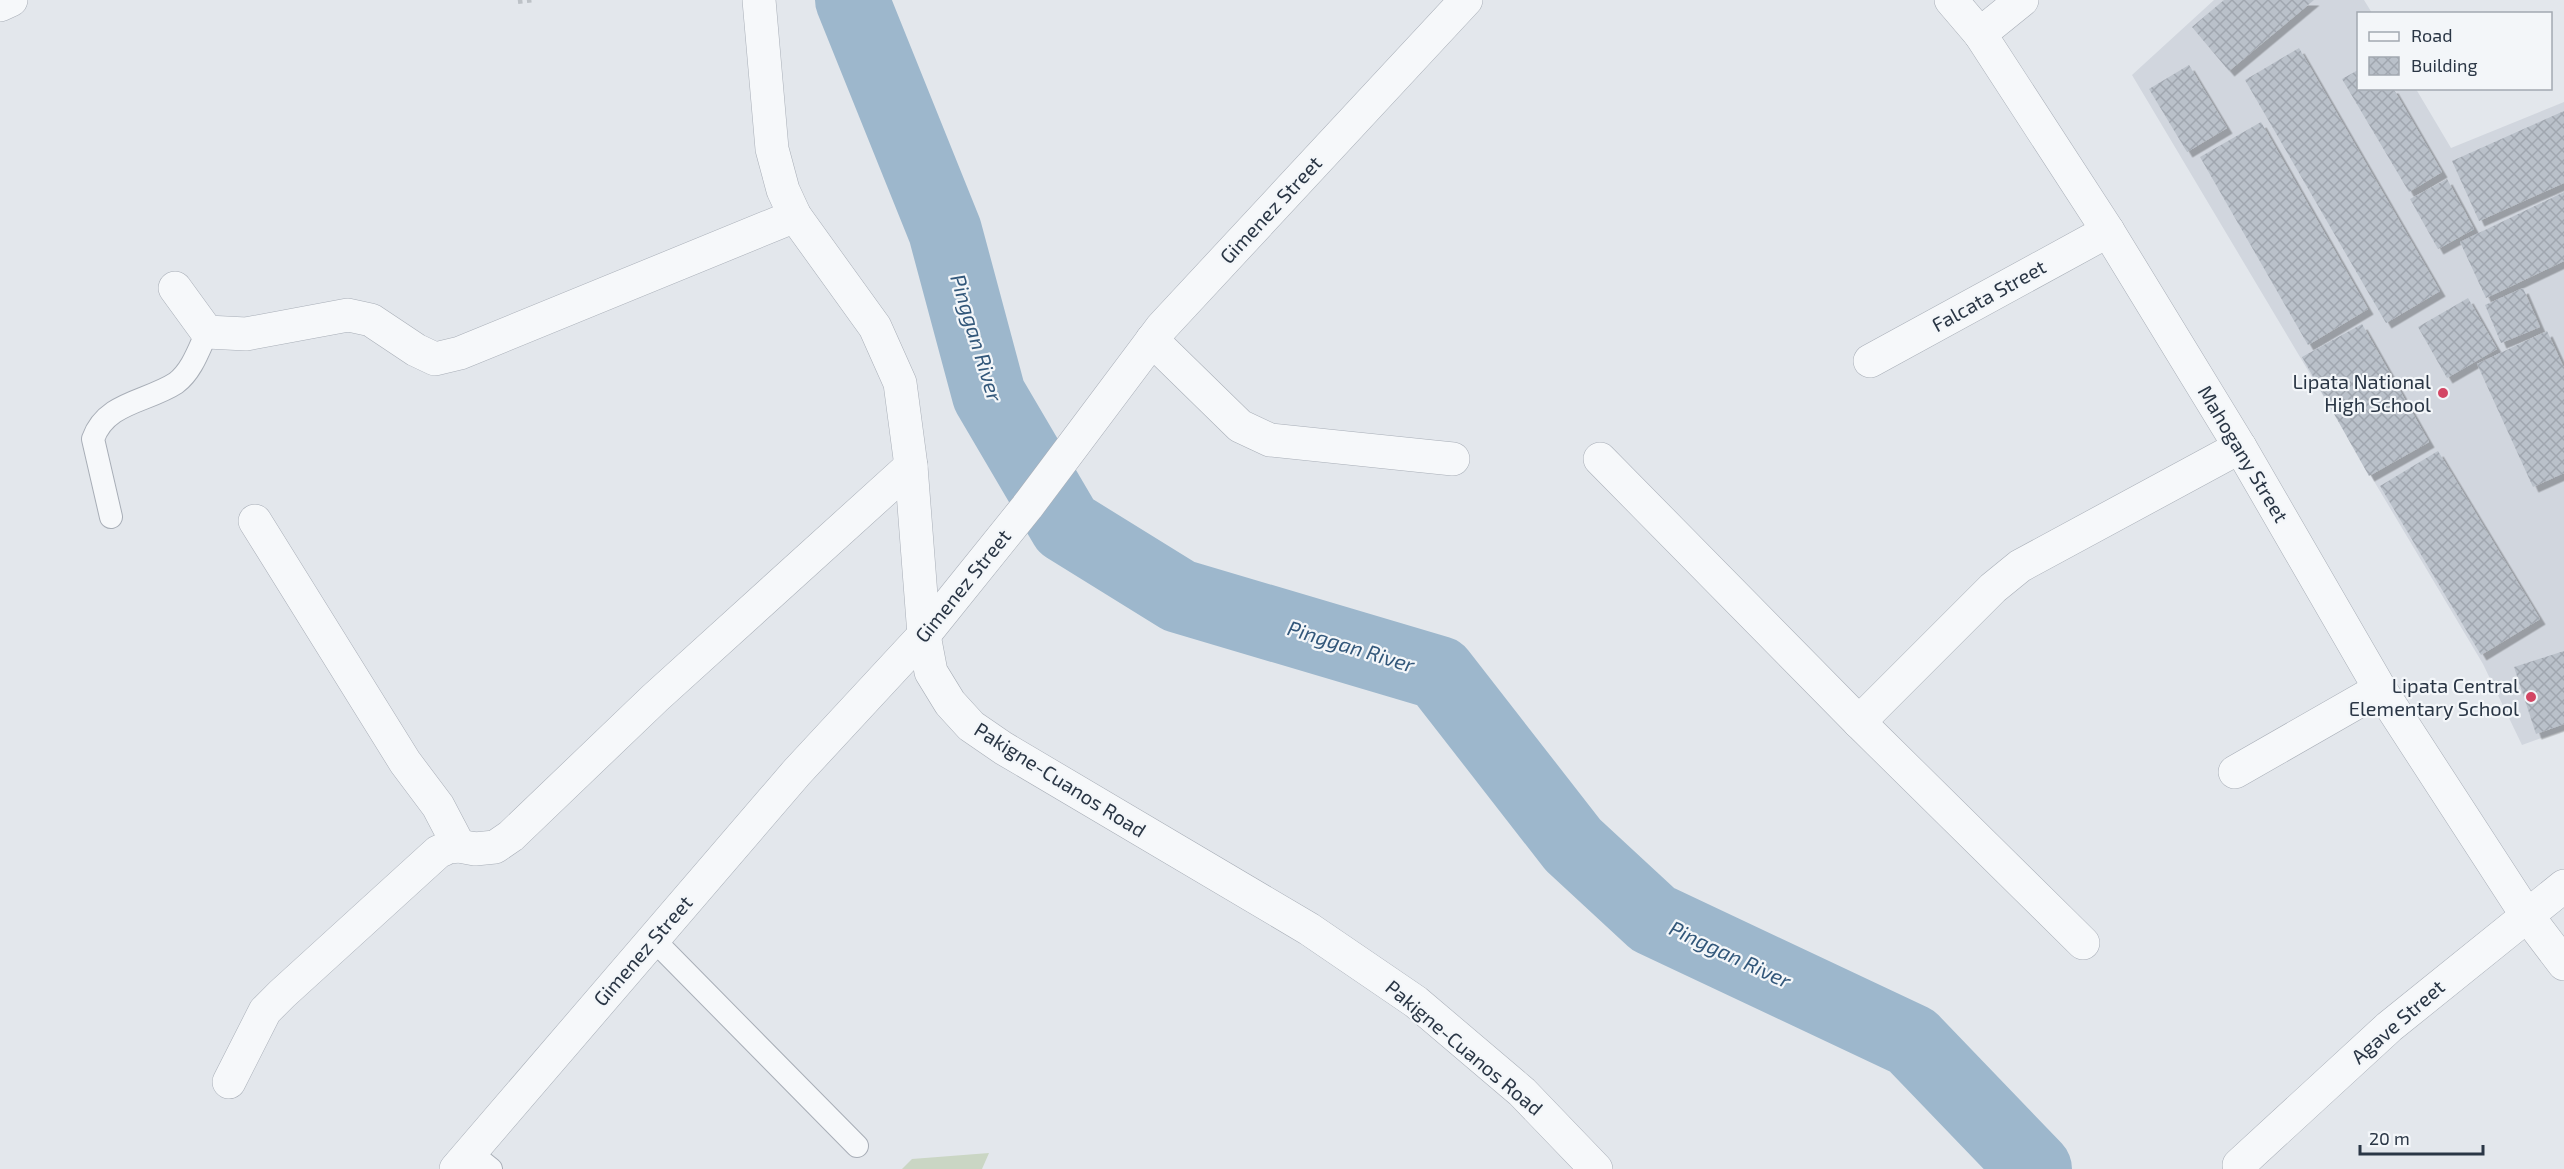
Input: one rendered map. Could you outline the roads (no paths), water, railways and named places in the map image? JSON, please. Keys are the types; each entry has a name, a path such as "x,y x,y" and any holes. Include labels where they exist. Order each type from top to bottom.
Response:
{"street":[{"path":"0,5 11,0"},
{"name":"Pakigne-Cuanos Road","path":"759,0 772,148 783,190 795,216 875,327 900,383 911,466 924,635 931,672 950,703 971,726 1003,748 1309,928 1416,1002 1522,1092 1596,1169"},
{"name":"Gimenez Street","path":"472,1163 653,939 797,772 924,635 1027,507 1152,340 1466,0"},
{"name":"Mahogany Street","path":"1951,0 1980,34 2108,231 2240,447 2380,689 2526,914 2564,964"},
{"path":"1980,34 2022,0"},
{"path":"174,288 207,332 246,334 348,315 371,320 416,350 435,359 460,353 795,216"},
{"name":"Falcata Street","path":"1870,361 2108,231"},
{"path":"1152,340 1240,426 1270,440 1453,459"},
{"path":"1859,722 1993,588 2020,566 2240,447"},
{"path":"1599,459 1859,722 2083,943"},
{"path":"229,1082 261,1018 282,994 438,852 459,846 475,849 495,847 511,836 655,698 911,466"},
{"path":"255,521 405,762 438,806 459,846"},
{"path":"2235,772 2380,689"},
{"name":"Agave Street","path":"2239,1165 2390,1028 2564,885"}],"lane":[{"path":"111,517 93,439 97,427 107,416 176,383 194,362 207,332"},
{"path":"653,939 857,1146"}],"waterway":[{"name":"Pinggan River","path":"852,0 945,231 989,395 1066,526 1179,596 1439,673 1573,845 1653,919 1912,1041 2035,1169"}],"place":[{"name":"Lipata National High School","path":"2443,393"},
{"name":"Lipata Central Elementary School","path":"2531,697"}]}
